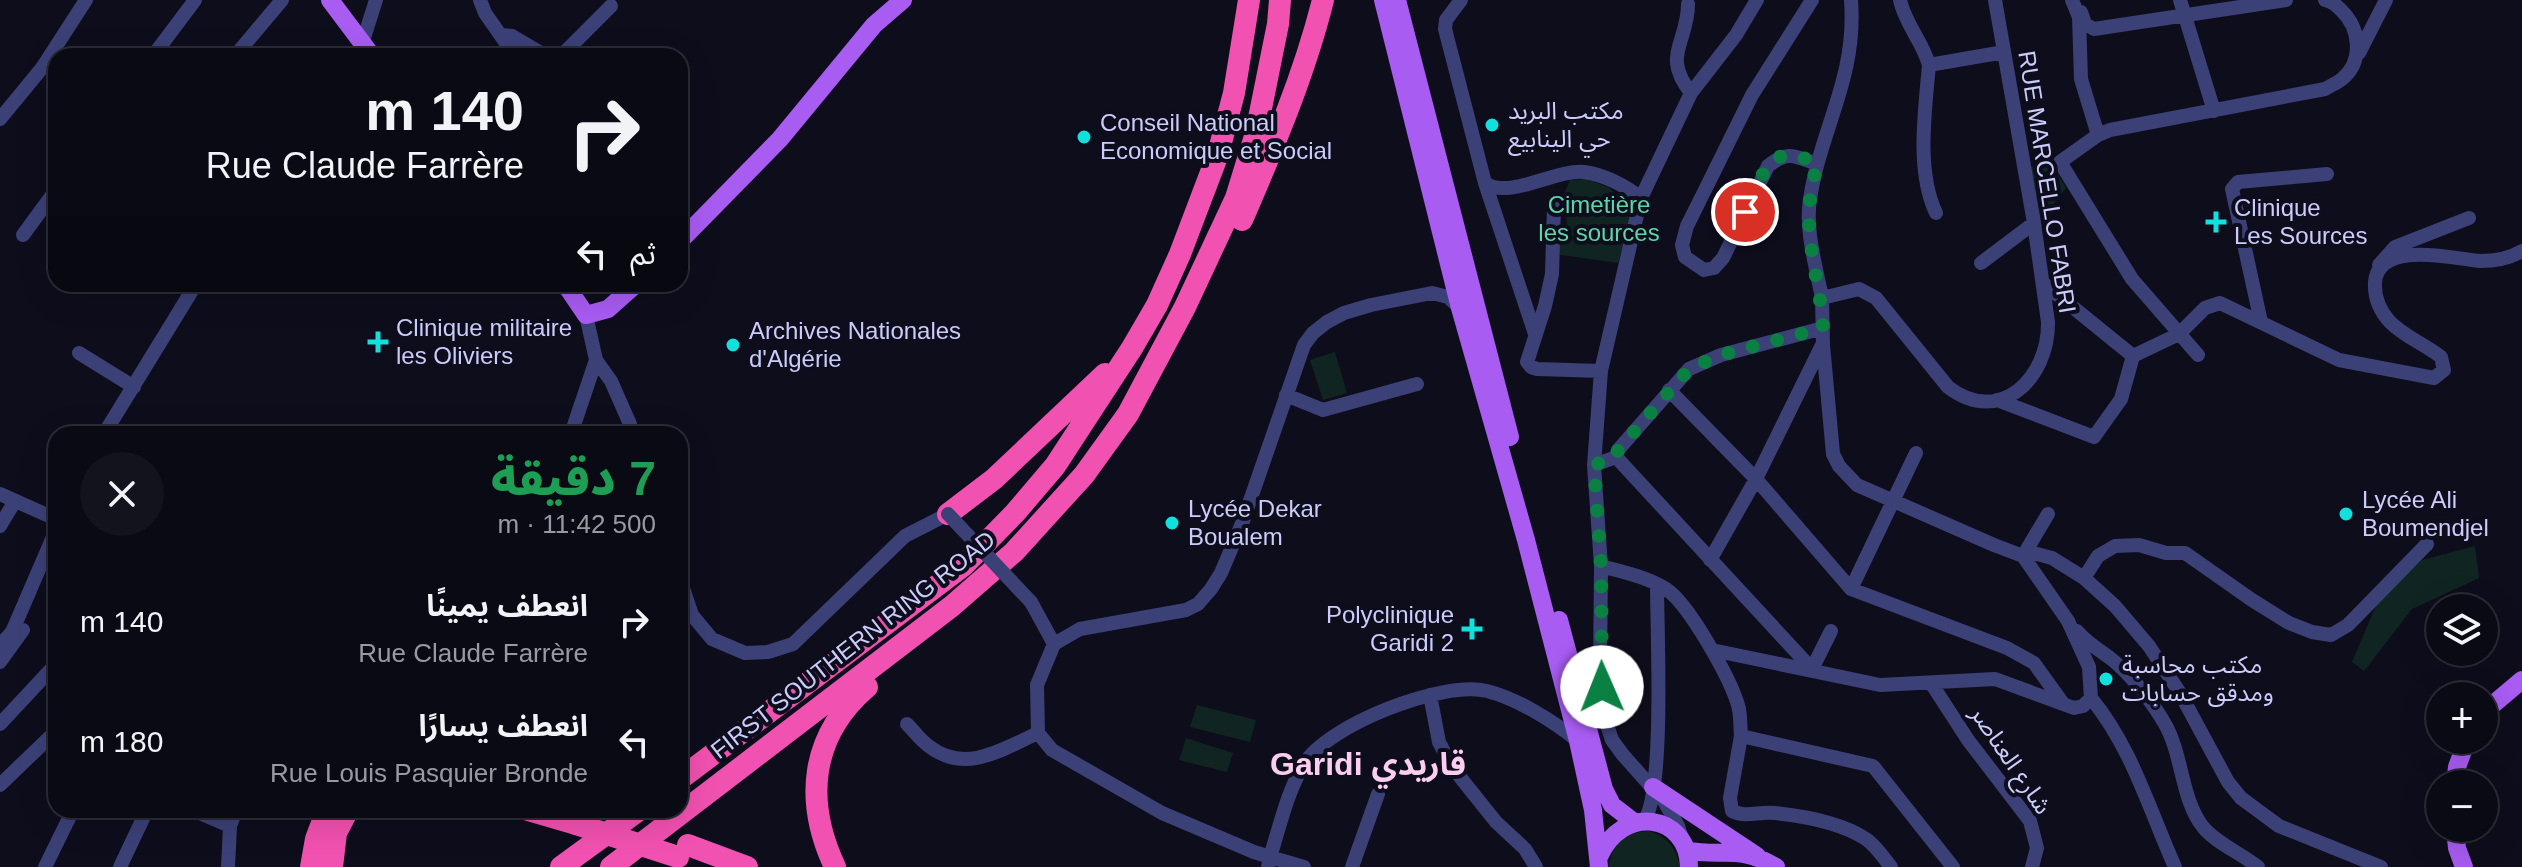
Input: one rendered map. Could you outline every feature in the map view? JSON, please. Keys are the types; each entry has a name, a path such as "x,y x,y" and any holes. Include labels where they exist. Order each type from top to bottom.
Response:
{"highway":[{"name":"FIRST SOUTHERN RING ROAD","path":"688,808 952,606 1014,552 1084,475 1128,414 1185,307 1236,198 1256,133 1280,0"},
{"path":"1128,414 1181,333 1238,228 1282,128 1313,42 1323,0"},
{"name":"FIRST SOUTHERN RING ROAD","path":"688,773 963,566 1055,466 1157,305 1203,199 1234,93 1247,7"},
{"path":"948,514 994,479 1132,348"},
{"path":"835,867 822,835 816,799 817,768 827,739 852,700 931,633 952,606"},
{"path":"311,867 324,818"},
{"path":"332,867 336,833 344,818"},
{"path":"587,818 683,851 747,867"},
{"path":"561,867 628,818"},
{"name":"FIRST SOUTHERN RING ROAD","path":"611,867 675,818"},
{"path":"683,851 708,867"}],"main road":[{"path":"330,0 366,48"},
{"path":"688,233 780,139 874,25 903,0"},
{"path":"1383,0 1460,308 1526,540 1578,741 1592,801 1599,862"},
{"path":"1397,0 1492,374 1607,797 1618,812 1639,822 1666,827 1686,853 1739,852 1776,867"},
{"path":"570,292 586,315 608,309 627,292"},
{"path":"1574,673 1586,677 1600,670"},
{"path":"2498,700 2522,680"},
{"path":"1653,787 1761,862"},
{"path":"1599,862 1612,835 1639,822"},
{"path":"2456,842 2464,867"},
{"path":"1709,867 1735,861 1761,862"}],"street":[{"path":"55,48 86,0"},
{"path":"159,48 195,0"},
{"path":"242,48 282,0"},
{"path":"367,48 376,0"},
{"path":"480,0 485,13 510,48"},
{"path":"1461,0 1446,20 1445,29 1485,183 1535,334"},
{"path":"1686,853 1678,826 1653,787 1612,740 1606,722 1600,670 1601,566 1594,465 1601,371 1641,198 1691,93 1736,35 1757,0"},
{"path":"1812,0 1752,95 1697,205 1682,245 1685,257 1704,270 1714,268 1723,258 1768,166 1778,158 1790,154 1817,164"},
{"path":"1851,0 1853,26 1846,77 1817,164 1809,223 1822,298 1833,454 1839,466 1857,485 1894,502 2023,556 2037,554 2052,558 2084,578 2115,606 2149,646 2180,693 2228,782 2241,798 2279,826 2381,867"},
{"path":"1900,0 1929,65 1924,175 1926,194 1936,213"},
{"name":"RUE MARCELLO FABRI","path":"1995,0 2034,223 2048,338 2039,367 2021,389 1997,400"},
{"path":"2074,0 2085,24 2094,29 2286,0"},
{"path":"2074,0 2079,17 2081,79 2098,135"},
{"path":"2180,0 2214,111"},
{"path":"2325,0 2332,1 2350,18 2357,38 2355,60"},
{"path":"2198,355 2132,279 2060,162 2110,130 2325,89 2344,79 2386,0"},
{"path":"1688,4 1677,56 1677,71 1691,93"},
{"path":"569,48 611,6"},
{"path":"502,35 512,36 532,48"},
{"path":"1929,65 2004,52"},
{"path":"0,119 48,59"},
{"path":"1485,183 1494,189 1507,188 1582,172 1621,183 1641,198"},
{"path":"2261,322 2232,189 2238,182 2327,174"},
{"path":"23,235 48,201"},
{"path":"1554,206 1552,274 1545,306 1527,358 1528,365 1534,369 1601,371"},
{"path":"1822,298 1850,290 1867,291 1948,387 1961,397 1997,400 2094,437 2121,399 2133,356 2179,334 2205,308 2215,303 2226,304 2322,353 2353,365 2428,378 2439,377 2445,366 2441,357 2401,332 2378,305 2375,285 2383,259 2395,247 2469,218"},
{"path":"1981,263 2034,223"},
{"path":"2380,270 2389,263 2414,255 2440,254 2491,261 2522,251"},
{"path":"1432,293 1444,280 1448,262"},
{"path":"2043,283 2133,356"},
{"path":"109,426 191,292"},
{"path":"1304,867 1269,862 1254,852 1162,813 1052,750 1038,733 1037,685 1054,644 1080,629 1186,610 1198,604 1211,589 1243,521 1304,345 1313,333 1344,313 1432,293 1448,297 1460,308"},
{"path":"586,315 596,360 611,381 630,426"},
{"path":"1616,457 1618,450 1689,369 1721,355 1823,328"},
{"path":"1710,560 1756,479 1823,345"},
{"path":"79,353 134,387"},
{"path":"574,426 596,360"},
{"path":"1286,395 1323,410 1417,384"},
{"path":"1669,390 1756,479 1851,589 2007,648 2034,663 2064,704"},
{"path":"1851,589 1916,453"},
{"path":"1594,465 1616,457"},
{"path":"1616,457 1812,669"},
{"path":"0,494 48,515"},
{"path":"0,526 15,501"},
{"path":"688,603 692,615 712,639 745,653 768,652 793,644 905,536 948,514 1031,602 1054,644"},
{"path":"2023,556 2048,514"},
{"path":"2084,578 2098,556 2115,546 2139,545 2166,553 2185,553 2289,623 2331,635 2348,625 2427,544"},
{"path":"0,645 12,632 48,549"},
{"path":"2023,556 2068,621 2086,642 2111,659 2138,687 2165,724 2176,747 2188,793 2202,826 2258,867"},
{"path":"1601,566 1668,590 1688,614 1726,675 1738,706 1741,736 1730,798 1732,811 1743,815 1773,812 1854,833 1876,848 1891,867"},
{"path":"0,662 22,635 48,576"},
{"path":"1639,822 1652,808 1656,763 1657,585"},
{"path":"2068,621 2089,667 2091,698 2116,730 2131,759 2175,867"},
{"path":"1812,669 1831,631"},
{"path":"1712,650 1880,685 1985,677 2024,687 2074,708 2083,706 2091,698"},
{"path":"0,724 48,673"},
{"name":"شارع العناصر","path":"1931,683 1968,740 2030,821 2037,848 2032,867"},
{"path":"1269,862 1291,790 1305,762 1329,739 1377,713 1430,695 1464,688 1486,691 1511,700 1546,719 1578,741"},
{"path":"1430,695 1439,742 1452,767 1496,822 1525,849 1536,867"},
{"path":"1546,719 1567,700"},
{"path":"907,724 930,747 955,760 985,758 1038,733"},
{"path":"1741,736 1873,766 1953,867"},
{"path":"0,785 48,742"},
{"path":"1352,867 1378,794"},
{"path":"45,867 69,818"},
{"path":"120,867 143,818"},
{"path":"212,818 230,826"},
{"path":"228,867 233,818"}],"green space":[{"path":"2051,163 2066,188 2039,223 2030,167"},
{"name":"Cimetière les sources","path":"1586,179 1608,187 1638,212 1618,263 1554,254 1567,223 1563,197 1570,180"},
{"path":"1335,352 1347,393 1323,400 1310,360"},
{"path":"2475,546 2479,578 2444,594 2426,594 2426,603 2412,609 2364,671 2352,662 2378,601 2422,560"},
{"path":"1197,705 1256,720 1250,742 1190,727"},
{"path":"1186,738 1233,753 1227,772 1179,760"},
{"path":"1648,831 1670,844 1680,867 1609,867 1613,852 1621,841"}],"place":[{"name":"مكتب البريد حي الينابيع","path":"1492,125"},
{"name":"Conseil National Economique et Social","path":"1084,137"},
{"name":"Clinique Les Sources","path":"2216,222"},
{"name":"Clinique militaire les Oliviers","path":"378,342"},
{"name":"Archives Nationales d'Algérie","path":"733,345"},
{"name":"Lycée Ali Boumendjel","path":"2346,514"},
{"name":"Lycée Dekar Boualem","path":"1172,523"},
{"name":"Polyclinique Garidi 2","path":"1472,629"},
{"name":"مكتب محاسبة ومدقق حسابات","path":"2106,679"}],"district":[{"name":"Garidi قاريدي","path":"1368,764"}],"route":[{"path":"1602,687 1601,566 1594,465 1616,457 1618,450 1689,369 1721,355 1823,328 1822,298 1809,223 1817,164 1790,154 1778,158 1768,166 1745,212"}]}
